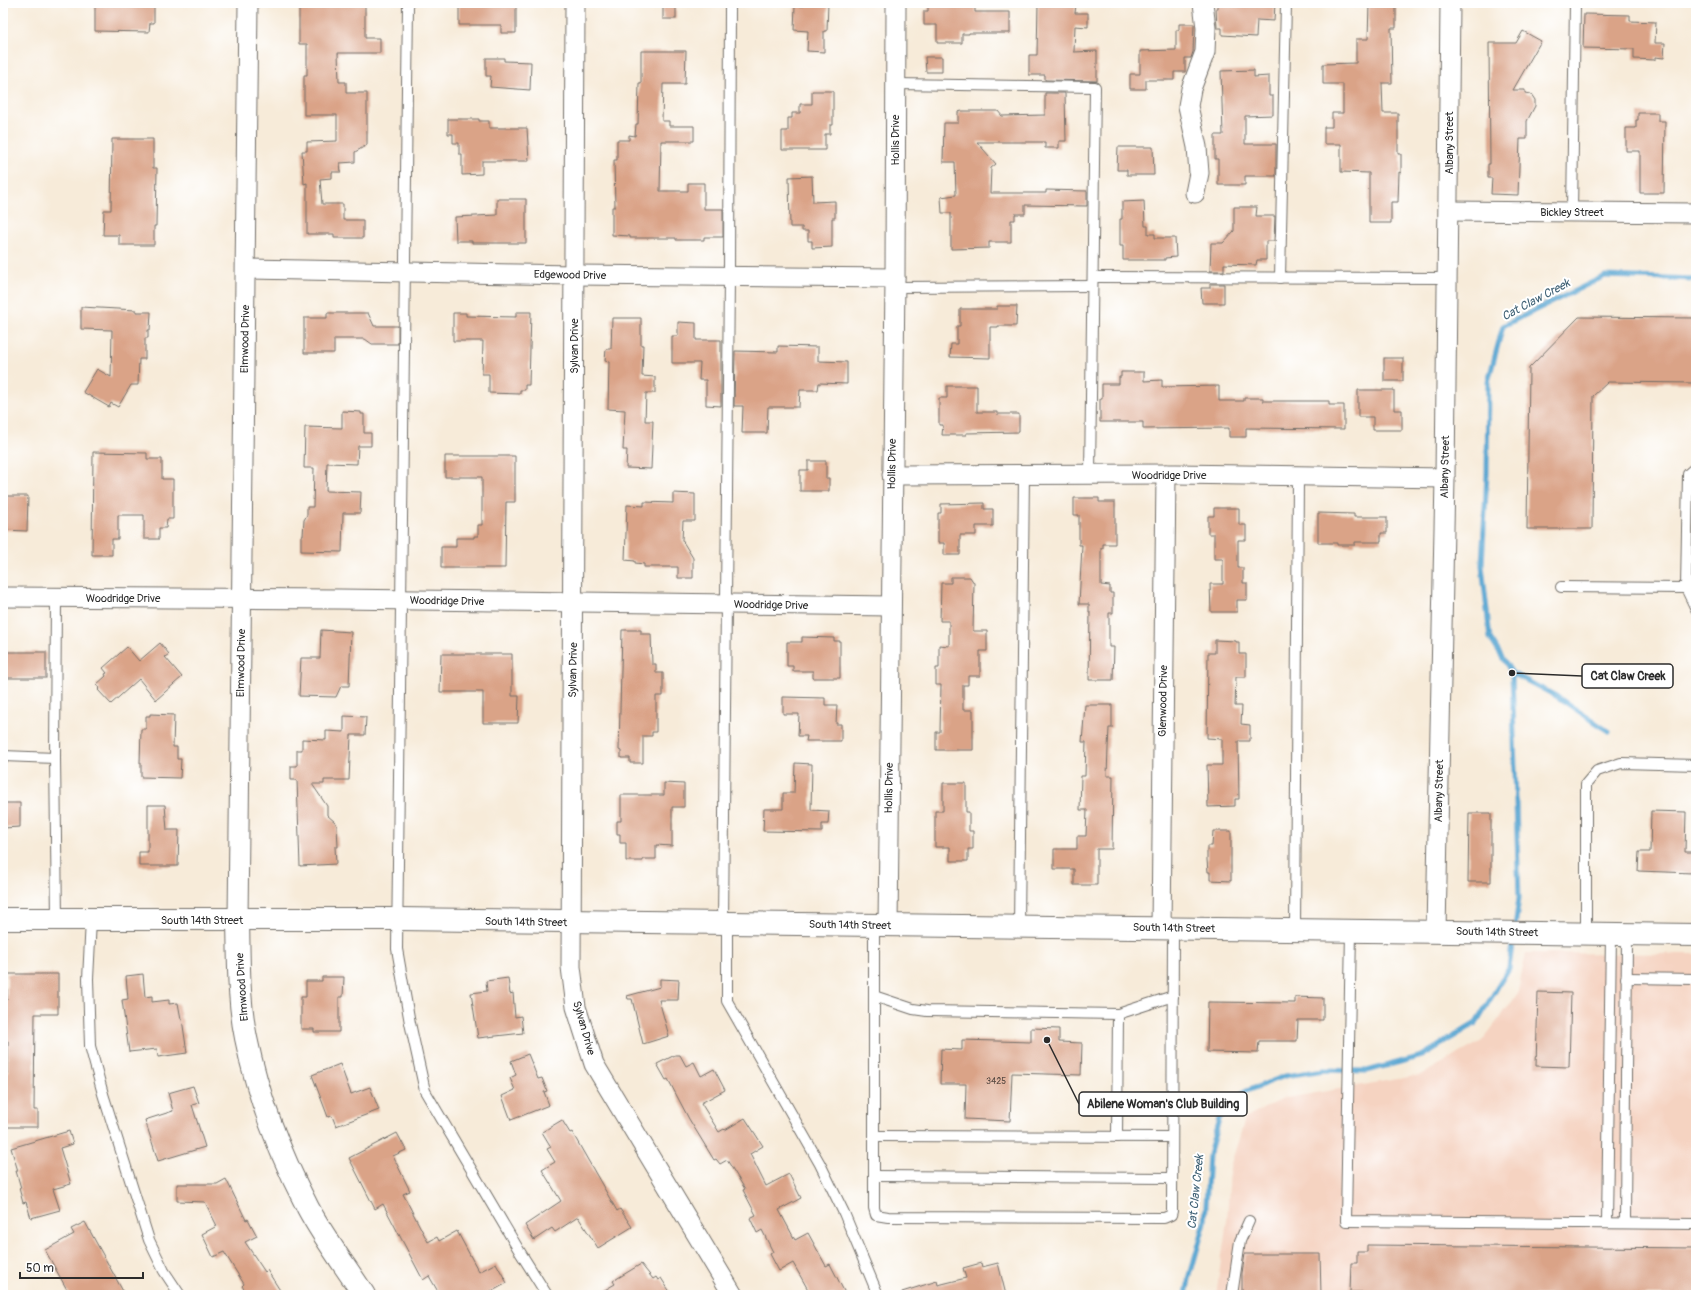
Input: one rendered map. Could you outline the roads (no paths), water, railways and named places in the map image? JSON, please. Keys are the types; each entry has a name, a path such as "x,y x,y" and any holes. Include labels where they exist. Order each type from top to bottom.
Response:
{"main road":[{"name":"South 14th Street","path":"3,919 398,919 1696,935"},
{"name":"Elmwood Drive","path":"238,920 240,984 245,1037 263,1106 277,1144 309,1209 364,1295"}],"street":[{"name":"Elmwood Drive","path":"238,920 248,3"},
{"name":"Sylvan Drive","path":"575,3 574,602 570,922 571,967 576,1007 594,1064 733,1295"},
{"name":"Hollis Drive","path":"881,926 891,606 895,283 896,3"},
{"path":"1195,192 1199,173 1197,147 1188,106 1191,89 1205,52 1206,28 1203,3"},
{"name":"Albany Street","path":"1436,931 1445,478 1450,3"},
{"name":"Bickley Street","path":"1449,211 1696,213"},
{"name":"Edgewood Drive","path":"246,269 729,277 895,283"},
{"name":"Woodridge Drive","path":"892,475 1166,474 1445,478"},
{"name":"Glenwood Drive","path":"1166,474 1167,928"},
{"name":"Woodridge Drive","path":"3,597 891,606"}],"lane":[{"path":"408,3 397,949 410,1023 425,1091 547,1295"},
{"path":"730,3 729,277 725,604 725,924 727,1002 820,1164 844,1213 878,1295"},
{"path":"1280,278 1286,3"},
{"path":"1572,212 1575,3"},
{"path":"896,84 1095,88 1090,474"},
{"path":"895,283 1004,285 1280,278 1448,278"},
{"path":"1696,467 1688,474 1686,588 1696,609"},
{"path":"1019,926 1024,474"},
{"path":"1296,929 1298,476"},
{"path":"1561,587 1686,588"},
{"path":"56,597 55,758 57,919"},
{"path":"3,756 55,758"},
{"path":"1586,934 1586,784 1597,771 1621,763 1696,765"},
{"path":"91,920 88,979 90,1046 103,1094 149,1240 164,1271 180,1295"},
{"path":"881,926 874,996 874,1208 876,1215 896,1217 1167,1218 1171,1215 1173,996 1167,928"},
{"path":"1351,930 1346,1221 1696,1224"},
{"path":"1607,1223 1619,935"},
{"path":"1619,935 1626,978 1625,1223"},
{"path":"1626,978 1696,979"},
{"path":"874,996 913,1009 927,1011 1118,1014 1173,996"},
{"path":"1116,1137 1118,1014"},
{"path":"874,1136 1172,1137"},
{"path":"874,1176 1172,1178"},
{"path":"1232,1295 1240,1241 1249,1221"}],"waterway":[{"name":"Cat Claw Creek","path":"1515,927 1519,898 1512,673 1490,638 1482,565 1487,473 1488,382 1503,326 1605,276 1696,279"},
{"path":"1512,673 1556,696 1608,731"},
{"name":"Cat Claw Creek","path":"1186,1295 1205,1222 1209,1155 1219,1119 1244,1092 1285,1076 1324,1070 1367,1071 1422,1056 1476,1023 1509,968 1513,937"}],"place":[{"name":"Cat Claw Creek","path":"1512,673"},
{"name":"Abilene Woman's Club Building","path":"1047,1040"}]}
